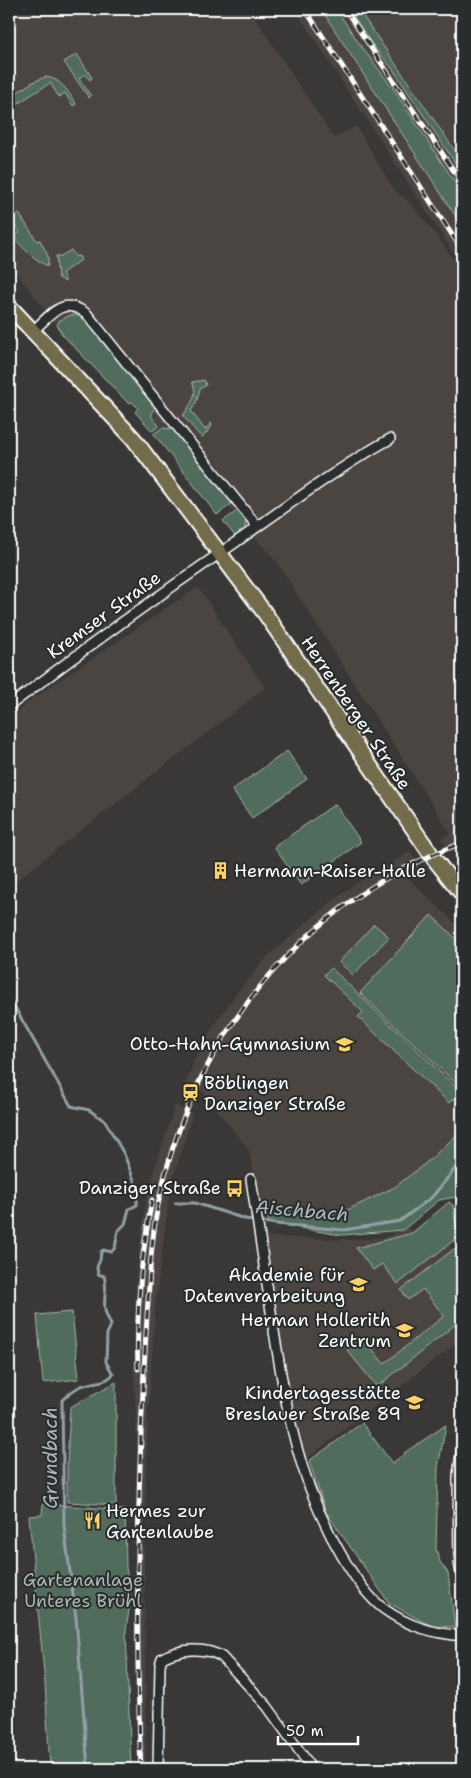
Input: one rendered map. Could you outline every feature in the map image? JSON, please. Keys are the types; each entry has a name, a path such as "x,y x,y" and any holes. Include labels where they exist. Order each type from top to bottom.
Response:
{"main road":[{"name":"Herrenberger Straße","path":"9,306 133,438 276,629 434,860 462,894"}],"street":[{"path":"33,331 52,312 60,307 68,305 79,307 87,314 257,526"},
{"path":"220,552 354,460 390,439"},
{"name":"Kremser Straße","path":"9,706 154,598 220,552"},
{"path":"251,1178 280,1371 298,1455 304,1477 334,1543 350,1570 365,1590 383,1608 412,1626 427,1631 462,1636"},
{"path":"462,1448 458,1475 459,1562 462,1579"},
{"path":"158,1769 160,1665 162,1658 171,1653 205,1650 214,1652 222,1657 267,1706 311,1769"}],"shaded area":[{"path":"9,9 249,9 334,138 356,126 394,189 410,203 434,232 462,272 462,853 460,850 451,853 441,838 451,834 276,561 221,499 170,454 135,412 138,409 132,402 128,403 61,335 58,327 9,263"},
{"path":"295,9 321,9 462,226 462,266"},
{"path":"336,9 349,9 371,43 392,68 462,173 462,193 392,87"},
{"path":"358,9 462,9 462,161 459,154"},
{"path":"198,587 265,688 9,886 9,719 32,699"},
{"name":"Otto-Hahn-Gymnasium","path":"410,852 420,867 405,875 462,930 462,1130 432,1158 395,1187 339,1214 305,1214 261,1207 249,1150 202,1091 185,1083 192,1069 193,1062 214,1025 236,994 268,956 327,905 357,883"},
{"path":"175,1105 192,1113 170,1189 155,1307 148,1416 144,1546 146,1769 138,1769 134,1620 137,1443 134,1367 136,1284 147,1197"},
{"path":"407,1229 441,1241 454,1249 462,1261 462,1339 300,1464 259,1236 350,1240 382,1238"}],"green space":[{"path":"321,9 336,9 392,87 462,193 462,226"},
{"path":"349,9 358,9 458,155 462,163 462,173 392,68 371,43"},
{"path":"77,54 92,78 90,80 85,74 79,78 91,96 89,98 64,62"},
{"path":"45,77 60,83 76,104 73,106 65,93 59,97 50,83 9,109 9,98 31,83"},
{"path":"9,208 15,215 20,215 37,241 40,240 48,256 48,266 25,250 14,238 20,232 9,219"},
{"path":"71,250 81,260 62,273 65,282 58,277 56,256 61,256"},
{"path":"71,315 77,315 87,321 155,406 151,416 159,426 152,431 135,412 138,408 132,402 128,403 62,334 57,325 60,320"},
{"path":"204,380 206,385 200,389 196,403 191,411 205,430 211,423 212,426 202,438 183,416 194,396 195,392 192,382"},
{"path":"162,428 174,429 234,502 217,515 154,434"},
{"path":"240,509 246,518 245,529 235,536 223,521"},
{"path":"287,751 307,779 252,818 232,790"},
{"path":"335,804 361,842 301,885 274,847"},
{"path":"431,915 462,944 462,1089 360,993"},
{"path":"374,924 389,937 353,975 339,962"},
{"path":"331,968 462,1093 462,1103 455,1097 449,1103 358,1017 363,1012 324,975"},
{"path":"462,1130 462,1196 439,1200 403,1230 341,1235 270,1223 261,1207 305,1214 339,1214 395,1187 432,1158"},
{"path":"449,1202 453,1205 458,1237 398,1284 382,1264 373,1270 356,1248 412,1233"},
{"path":"454,1249 462,1261 462,1319 377,1387 347,1350 363,1337 384,1364 444,1316 423,1289 408,1300 401,1290"},
{"path":"72,1312 79,1379 43,1383 37,1315"},
{"path":"116,1382 116,1505 67,1502 70,1407"},
{"path":"362,1423 392,1463 446,1425 438,1467 436,1549 440,1562 448,1573 455,1627 431,1626 389,1603 326,1512 309,1461"},
{"name":"Gartenanlage Unteres Brühl","path":"43,1504 125,1510 126,1568 131,1597 126,1630 131,1769 50,1769 45,1683 29,1516 42,1515"}],"waterway":[{"name":"Grundbach","path":"9,997 71,1106 89,1110 105,1121 124,1154 137,1188 137,1205 129,1209 125,1224 118,1231 115,1248 111,1252 103,1250 101,1252 97,1267 98,1274 104,1276 105,1280 105,1310 111,1325 107,1334 106,1362 113,1374 106,1380 79,1387 62,1400 64,1526 76,1618 88,1769"},
{"name":"Aischbach","path":"175,1203 195,1203 245,1219 276,1224 344,1230 400,1221 432,1197 462,1160"}],"railway":[{"path":"305,9 462,250"},
{"path":"345,9 462,183"},
{"path":"141,1769 138,1686 138,1560 145,1351 155,1225 159,1200 176,1140 199,1083 228,1030 264,982 305,938 352,900 405,868 462,843"},
{"path":"138,1369 140,1284 152,1200"}],"place":[{"name":"Hermann-Raiser-Halle","path":"220,871"},
{"name":"Otto-Hahn-Gymnasium","path":"344,1044"},
{"name":"Böblingen Danziger Straße","path":"190,1093"},
{"name":"Danziger Straße","path":"235,1188"},
{"name":"Akademie für Datenverarbeitung","path":"359,1285"},
{"name":"Herman Hollerith Zentrum","path":"405,1330"},
{"name":"Kindertagesstätte Breslauer Straße 89","path":"415,1403"},
{"name":"Hermes zur Gartenlaube","path":"92,1521"}]}
